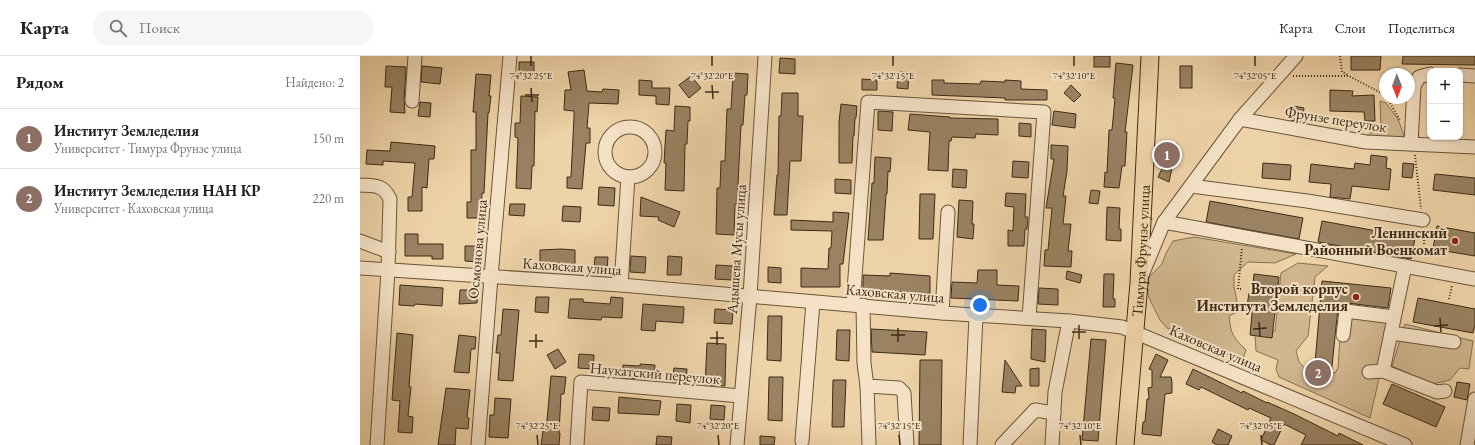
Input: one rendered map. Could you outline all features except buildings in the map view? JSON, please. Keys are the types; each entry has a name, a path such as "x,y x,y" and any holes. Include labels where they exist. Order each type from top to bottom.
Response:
{"main road":[{"name":"Тимура Фрунзе улица","path":"1125,445 1138,283 1150,56"}],"street":[{"path":"412,101 415,56"},
{"name":"Осмонова улица","path":"478,445 510,56"},
{"name":"Адышева Мусы улица","path":"737,445 750,296 766,56"},
{"path":"1138,283 1164,222 1240,119 1296,56"},
{"path":"1411,144 1414,86 1419,77 1427,75"},
{"path":"1463,75 1475,76"},
{"path":"869,445 867,386 858,305 868,102 1044,112 1029,318"},
{"name":"Фрунзе переулок","path":"1240,119 1366,142 1475,147"},
{"path":"621,285 628,177"},
{"path":"360,185 381,187 387,192 390,199 389,252 377,445"},
{"path":"1191,186 1307,201 1423,220"},
{"path":"942,313 948,212"},
{"name":"Тимура Фрунзе улица","path":"1164,222 1475,279"},
{"path":"360,240 389,252"},
{"path":"1383,371 1393,317 1405,266"},
{"name":"Каховская улица","path":"360,268 621,285 976,316 1069,321 1122,327 1405,445"},
{"path":"802,441 813,302"},
{"path":"1343,335 1346,311 1393,317"},
{"path":"970,445 976,316"},
{"path":"1052,445 1055,392 1069,321"},
{"path":"1391,333 1454,342"},
{"path":"1369,372 1383,371 1437,392 1445,391"},
{"name":"Наукатский переулок","path":"577,445 581,382 741,396"},
{"path":"867,386 899,388 904,393 907,445"},
{"path":"1467,445 1475,399"},
{"path":"1002,445 1035,410 1054,413"}],"path":[{"path":"1340,56 1342,72 1379,92"},
{"path":"1278,76 1348,76"},
{"path":"1390,104 1401,123"},
{"path":"1411,144 1416,158 1423,220 1424,270"},
{"path":"1241,289 1238,289 1244,237"}],"shaded area":[{"path":"1380,104 1387,104 1398,119 1406,141 1363,139 1370,134 1374,128 1381,128"},
{"path":"1194,237 1296,254 1275,263 1248,262 1234,275 1234,287 1239,311 1229,316 1233,335 1246,350 1242,361 1182,333 1167,328 1160,320 1149,298 1146,285 1150,276 1162,264 1173,241"},
{"path":"1298,263 1328,266 1315,277 1308,336 1296,351 1299,362 1306,369 1335,373 1338,368 1342,305 1393,317 1370,418 1279,377 1276,369 1278,360 1256,351 1255,335 1275,331 1281,273"},
{"path":"1405,324 1473,341 1469,369 1460,368 1450,380 1432,384 1392,366"}],"place":[{"name":"Институт Земледелия","path":"1167,155"},
{"name":"Ленинский Районный Военкомат","path":"1455,241"},
{"name":"Второй корпус Института Земледелия","path":"1356,297"},
{"name":"Институт Земледелия НАН КР","path":"1318,373"}]}
